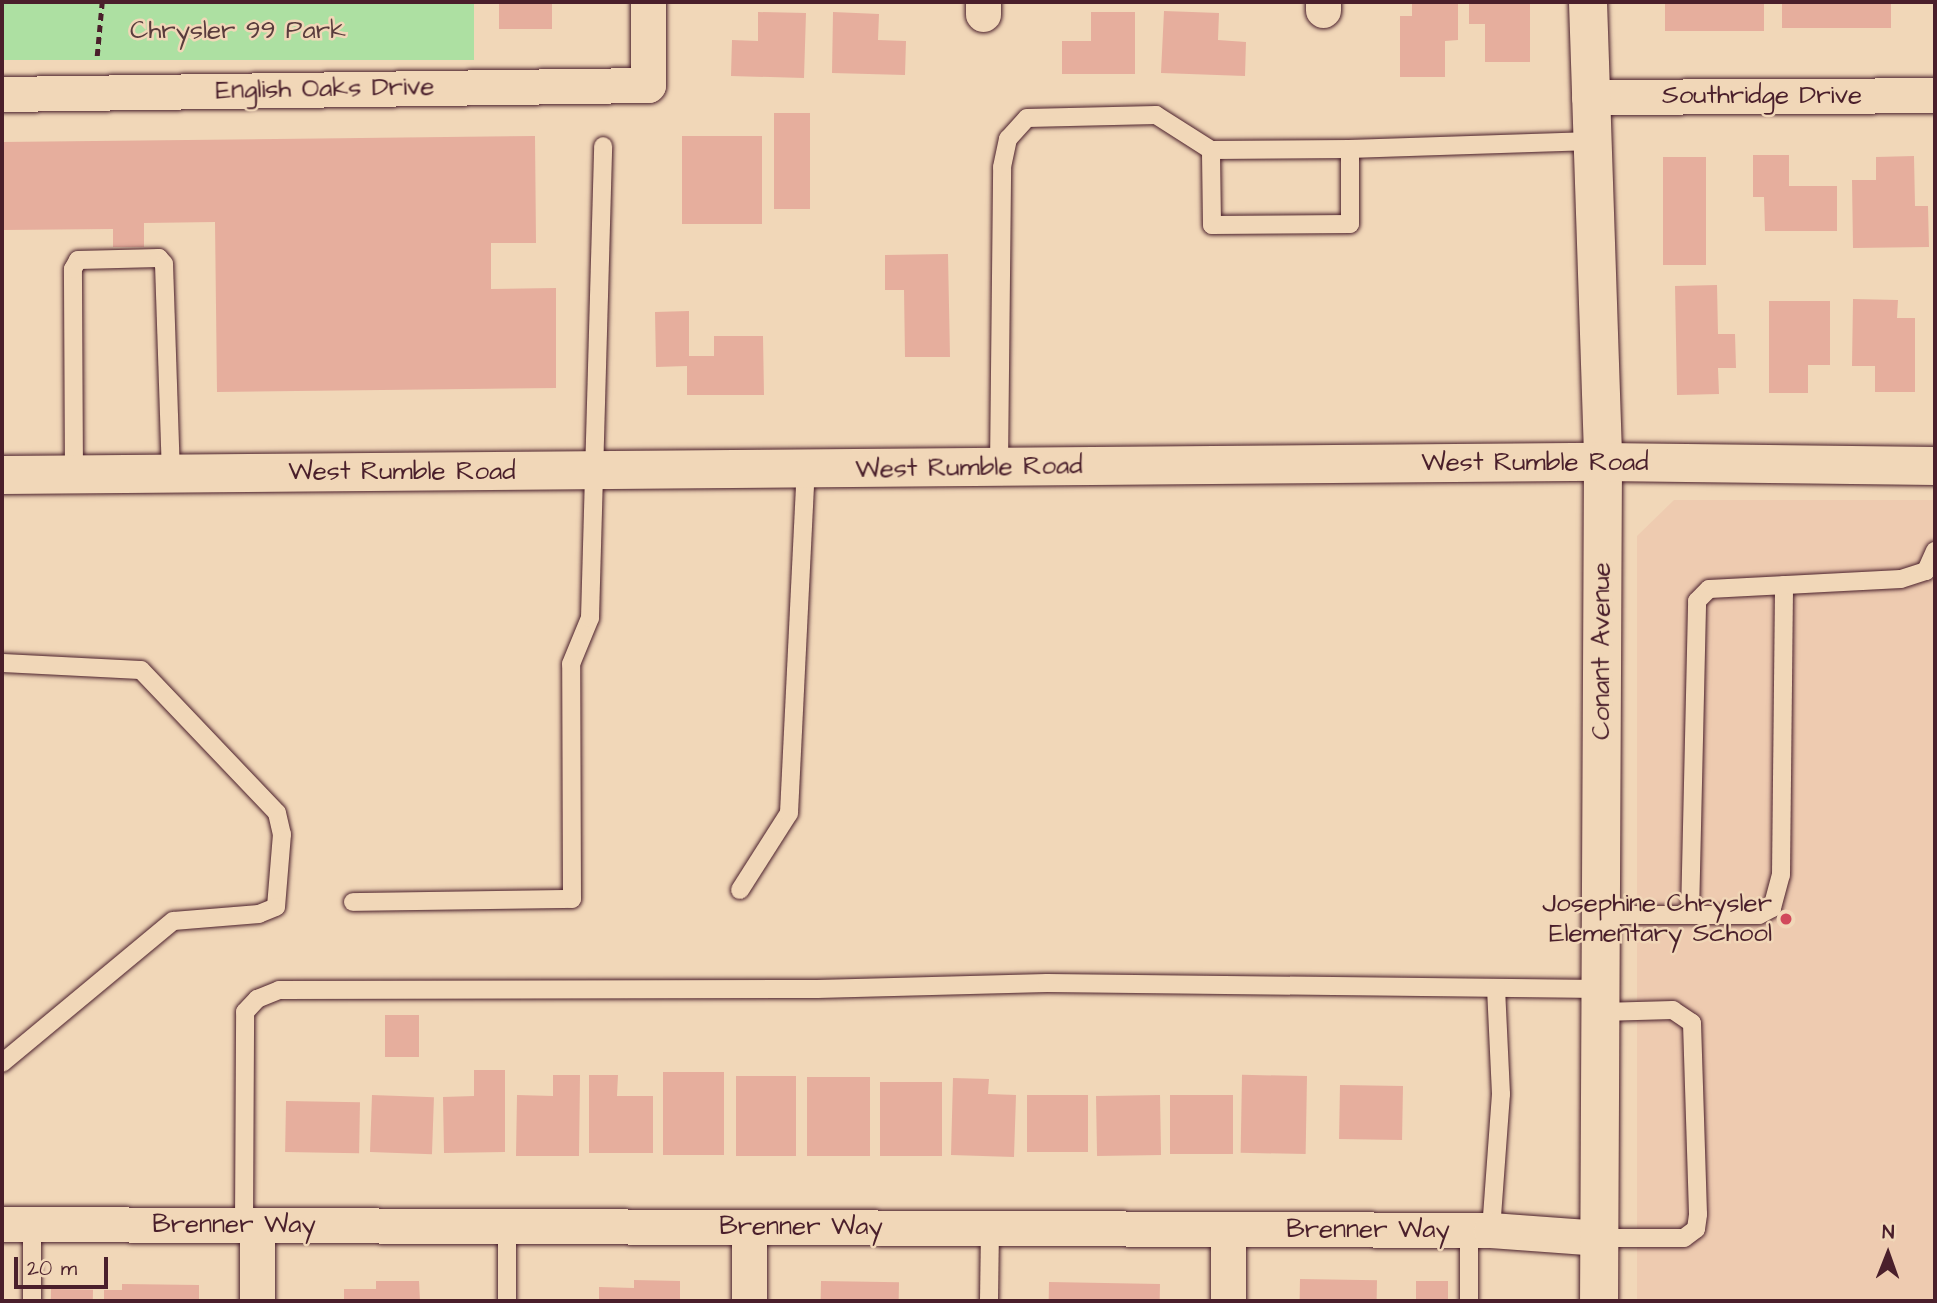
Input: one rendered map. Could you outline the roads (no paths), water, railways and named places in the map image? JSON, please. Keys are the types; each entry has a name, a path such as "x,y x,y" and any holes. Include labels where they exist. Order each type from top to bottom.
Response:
{"street":[{"name":"English Oaks Drive","path":"2,94 648,85 648,2"},
{"name":"Conant Avenue","path":"1588,2 1603,462 1599,1301"},
{"name":"Southridge Drive","path":"1589,97 1935,95"},
{"name":"West Rumble Road","path":"2,475 1603,462 1935,466"},
{"name":"Brenner Way","path":"17,1224 1480,1230 1600,1238"},
{"path":"250,1225 257,1301"},
{"path":"749,1227 749,1301"},
{"path":"1228,1229 1228,1301"}],"lane":[{"path":"999,467 1002,167 1008,139 1027,118 1156,115 1211,150 1350,149 1591,141"},
{"path":"353,902 572,899 571,664 590,618 603,146"},
{"path":"1211,150 1212,225 1350,225 1350,149"},
{"path":"74,474 73,269 78,260 159,258 164,264 171,474"},
{"path":"740,890 789,813 806,469"},
{"path":"1690,915 1697,601 1709,589 1901,579 1926,571 1935,551"},
{"path":"1601,915 1759,915 1772,908 1781,875 1784,585"},
{"path":"2,663 141,670 277,813 282,834 276,907 259,914 173,921 2,1063"},
{"path":"250,1225 245,1012 257,999 279,990 1047,984 1496,988 1672,1010 1692,1023 1698,1214 1696,1229 1684,1238 1600,1238"},
{"path":"1469,1301 1501,1094 1496,988"},
{"path":"17,1224 32,1301"},
{"path":"507,1226 507,1301"},
{"path":"989,1301 990,1228"}],"place":[{"name":"Josephine Chrysler Elementary School","path":"1786,919"}],"park label":[{"name":"Chrysler 99 Park","path":"238,31"}]}
